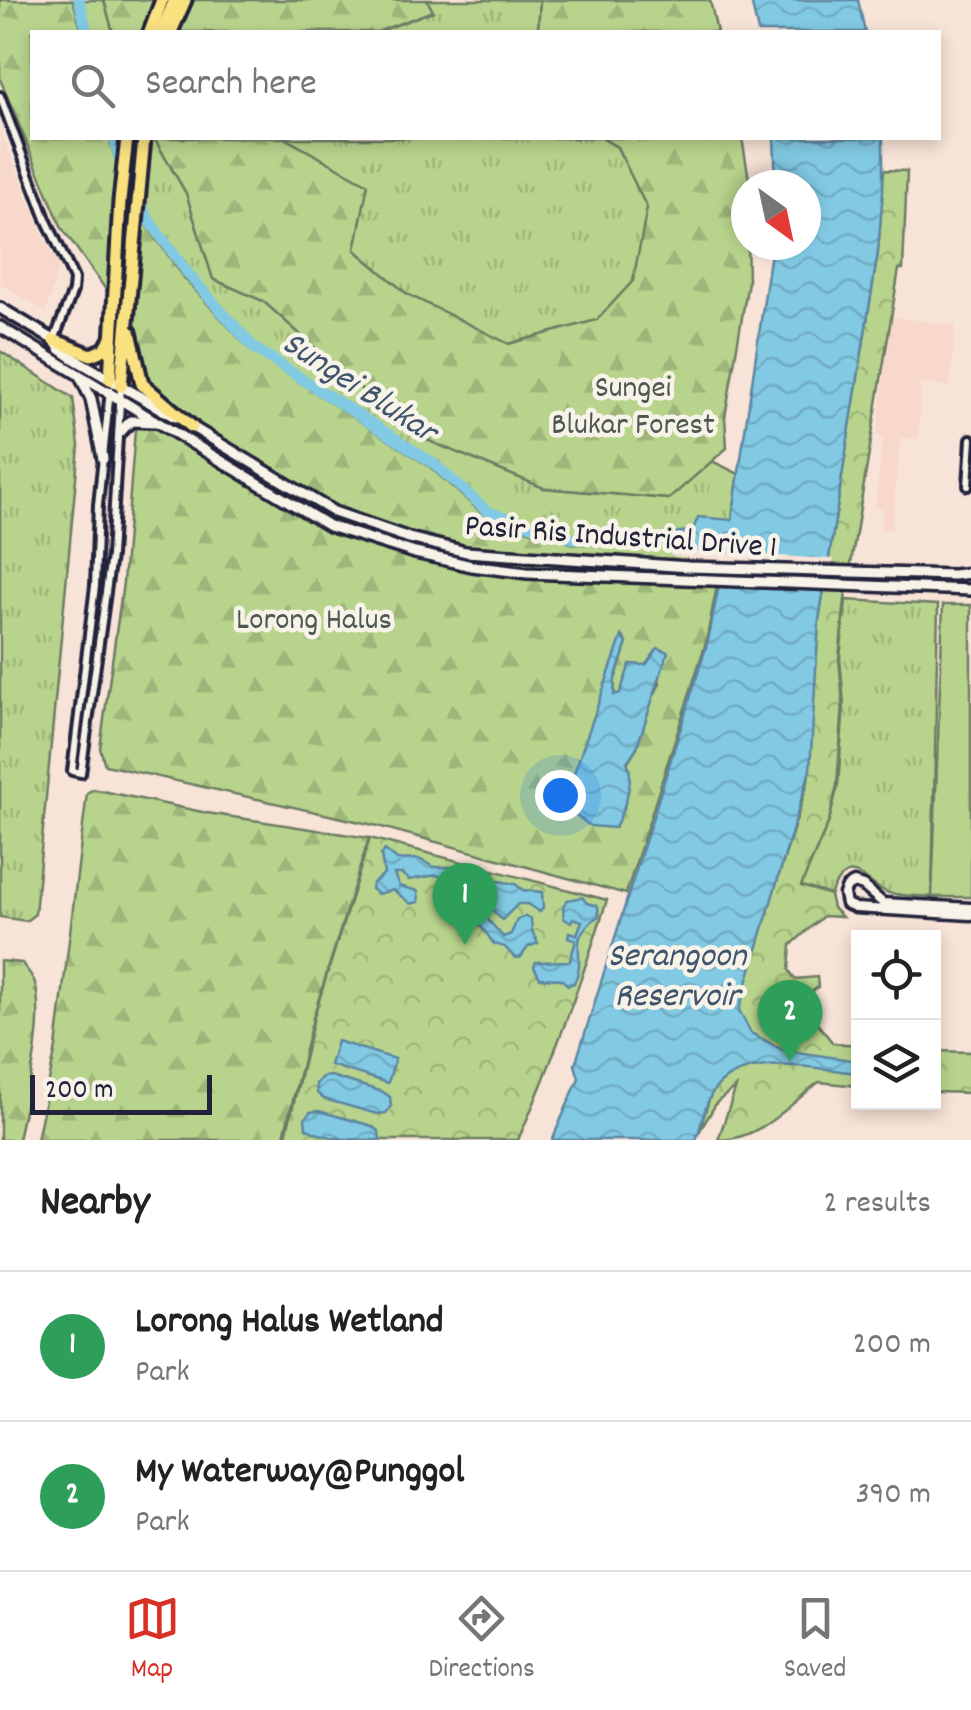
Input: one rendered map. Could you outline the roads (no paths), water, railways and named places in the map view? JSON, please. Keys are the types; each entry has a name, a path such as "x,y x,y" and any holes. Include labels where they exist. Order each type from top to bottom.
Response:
{"highway":[{"path":"151,30 162,0"},
{"path":"162,30 175,0"},
{"path":"172,30 185,0"},
{"path":"114,385 114,295 127,140"},
{"path":"114,385 128,328 144,140"},
{"path":"128,328 134,338 142,384 192,427"},
{"path":"54,340 84,354 96,355 112,338"}],"main road":[{"name":"Pasir Ris Industrial Drive 1","path":"0,308 54,340 60,349 114,385 334,512 409,538 511,558 883,574 971,573"},
{"name":"Pasir Ris Industrial Drive 1","path":"0,326 77,372 114,385 121,400 329,526 415,553 527,574 971,590"},
{"path":"77,372 91,400 103,459"},
{"path":"120,432 138,419 162,424"}],"street":[{"path":"0,96 46,219 74,279 54,340"},
{"path":"114,385 103,459 76,772 111,556 121,400"},
{"path":"968,486 971,440"},
{"path":"854,884 863,886 884,903 971,911 855,908 846,904 844,894 854,884"}],"water":[{"path":"751,0 858,0 865,30 758,30"},
{"name":"Serangoon Reservoir","path":"774,140 883,140 878,252 819,620 810,770 739,1010 751,1033 783,1050 851,1060 851,1072 800,1066 757,1067 739,1072 723,1081 711,1095 696,1140 552,1140 579,1078 575,1065 708,641 724,559 672,551 674,533 693,530 698,517 732,520 770,260 821,260 821,170 775,170"},
{"path":"622,636 627,643 614,695 620,693 630,664 646,665 658,648 668,652 637,747 627,762 629,787 615,828 590,826 571,811 569,803 578,785 573,776"},
{"path":"385,850 397,860 419,859 434,867 452,867 460,874 478,876 476,880 451,882 437,875 409,880 394,874 399,886 418,891 419,902 411,904 393,890 378,894 371,889 384,874 381,855"},
{"path":"488,879 542,892 543,908 540,912 527,904 518,904 502,920 479,897"},
{"path":"462,892 470,910 484,915 503,937 511,934 517,920 525,916 531,919 538,943 515,958 505,947 494,944 473,918 445,899"},
{"path":"582,897 598,906 599,916 579,940 574,983 540,978 534,967 536,962 570,961 576,940 568,937 569,932 577,934 582,921 564,919 563,906 567,900"},
{"path":"337,1041 395,1059 388,1083 330,1065"},
{"path":"331,1076 383,1092 390,1097 391,1106 386,1113 377,1114 324,1099 317,1093 316,1084 322,1077"},
{"path":"310,1112 372,1126 379,1132 380,1140 332,1137 306,1128 305,1119"}],"waterway":[{"name":"Sungei Blukar","path":"79,0 86,30"},
{"name":"Sungei Blukar","path":"115,140 120,161 149,220 189,275 254,348 433,463 488,512 576,539 673,542"}],"place":[{"name":"Lorong Halus Wetland","path":"465,945"},
{"name":"My Waterway@Punggol","path":"790,1062"}],"park label":[{"name":"Sungei Blukar Forest","path":"633,404"},
{"name":"Lorong Halus","path":"314,617"}]}
